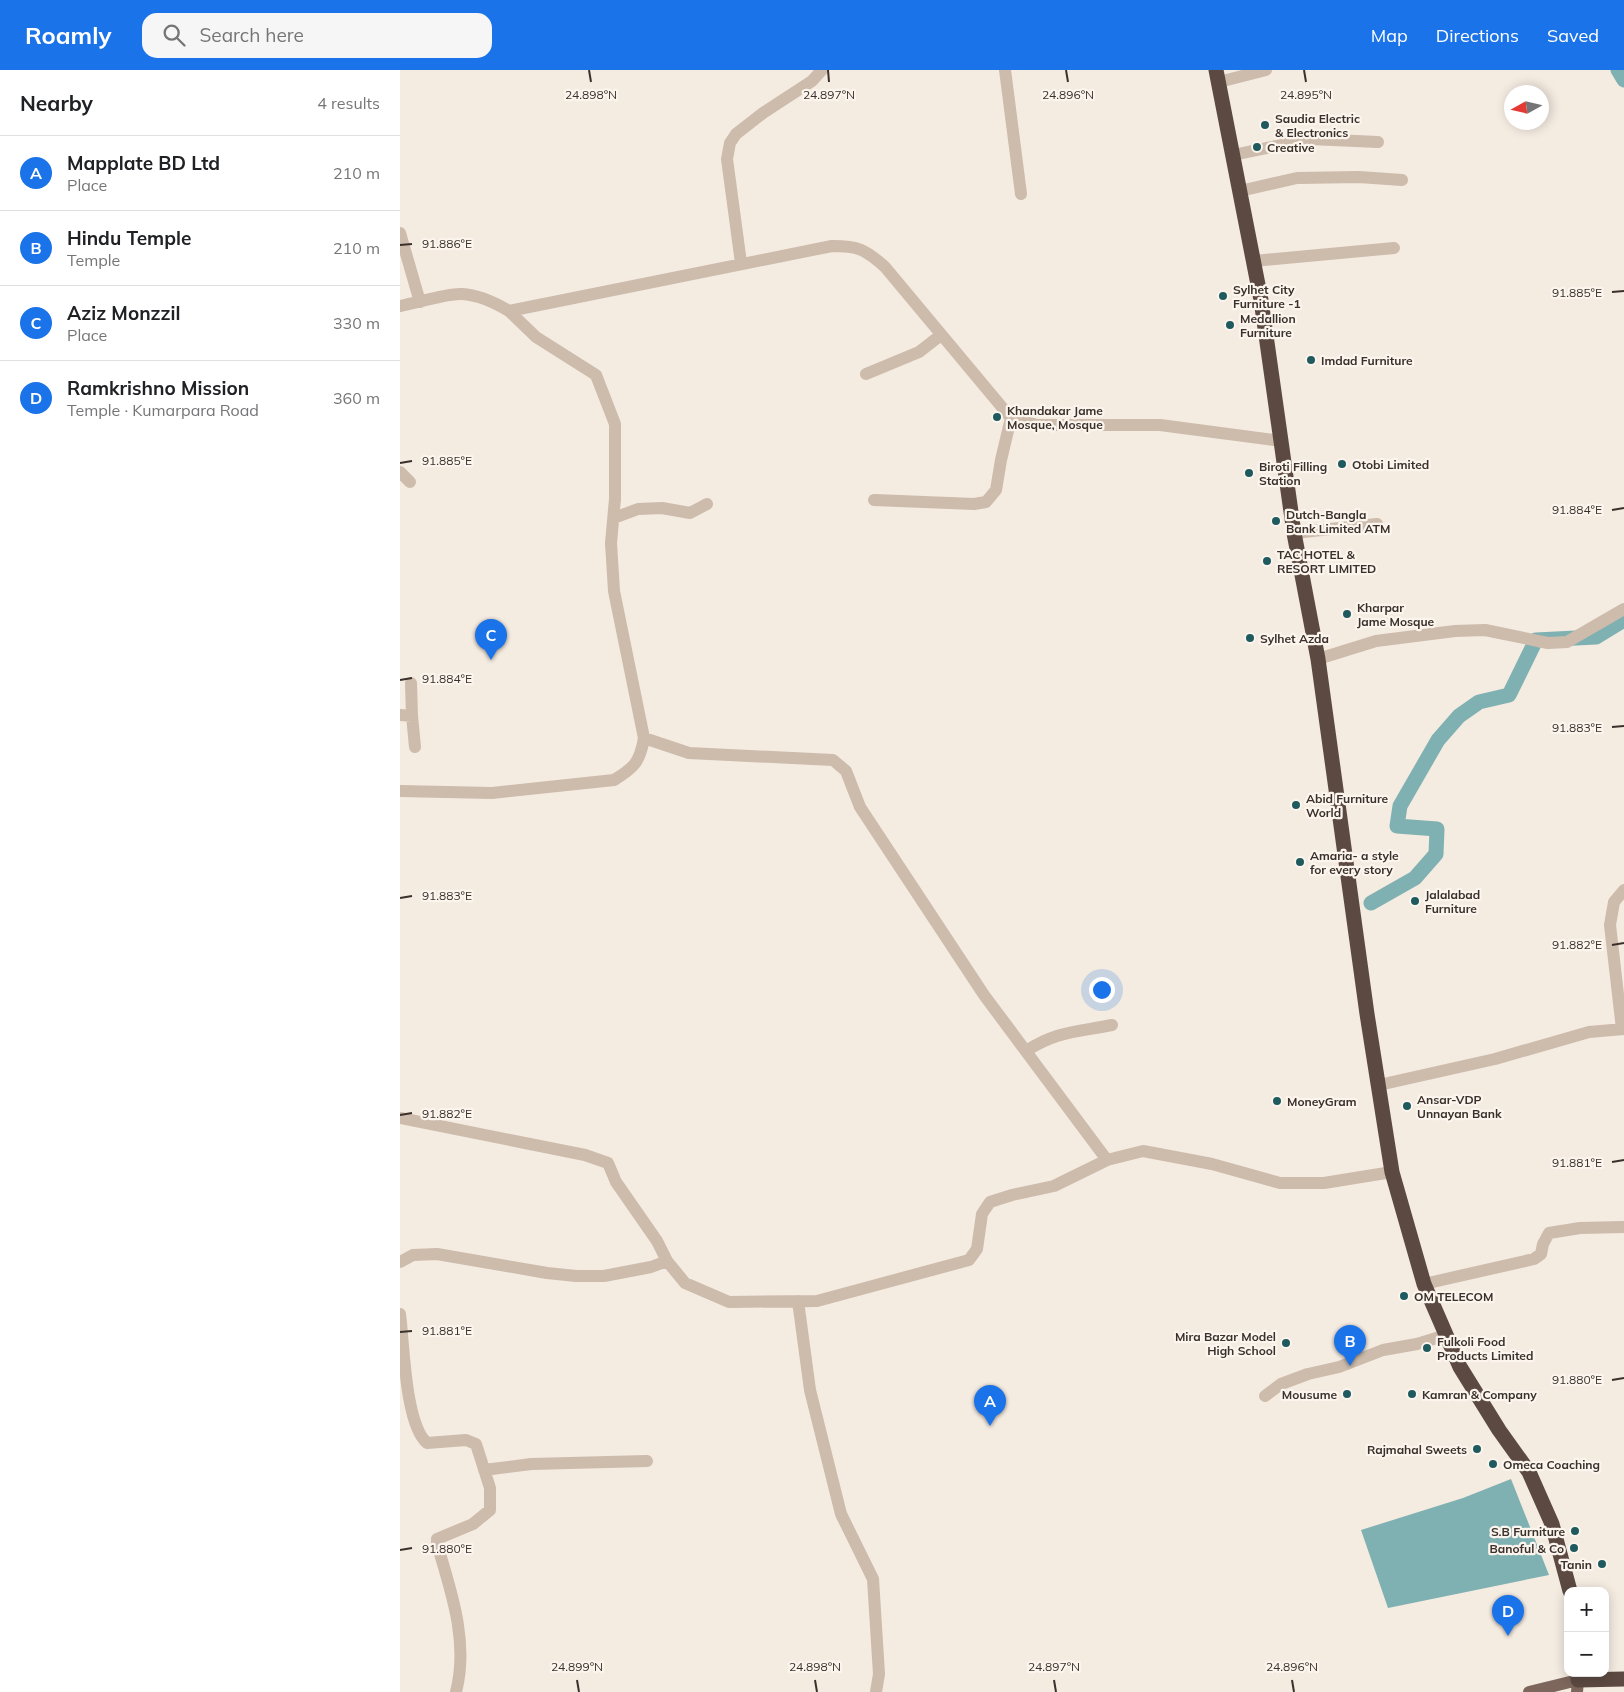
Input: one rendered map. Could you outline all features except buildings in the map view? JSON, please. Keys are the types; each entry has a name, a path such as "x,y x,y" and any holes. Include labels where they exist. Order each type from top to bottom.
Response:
{"highway":[{"path":"1218,76 1261,300 1294,533 1318,659 1367,1014 1392,1172 1424,1284 1460,1368 1528,1472 1552,1524 1569,1587"},
{"path":"1578,1682 1624,1679"}],"main road":[{"path":"1528,1692 1578,1682"}],"street":[{"path":"741,263 727,159 730,143 736,134 812,81 822,70"},
{"path":"1005,70 1021,194"},
{"path":"1218,76 1266,70"},
{"path":"1233,155 1310,139 1378,142"},
{"path":"1240,191 1297,178 1402,180"},
{"path":"400,233 420,302"},
{"path":"510,310 741,263 832,246 851,246 869,252 886,267 1011,418 1037,425 1160,426 1281,441"},
{"path":"1254,260 1394,248"},
{"path":"400,306 460,293 490,300 510,310 536,337 596,375 615,424 615,499 611,543 614,591 644,738 641,752 631,770 614,780 492,793 400,791"},
{"path":"866,374 920,352 941,335"},
{"path":"874,500 974,504 986,502 996,490 1011,418"},
{"path":"400,472 410,482"},
{"path":"614,518 638,509 662,508 690,513 707,504"},
{"path":"1294,533 1377,524"},
{"path":"1318,659 1376,641 1455,631 1485,630 1548,643 1567,642 1624,609"},
{"path":"410,684 406,715 415,747"},
{"path":"644,738 689,753 833,760 846,771 860,807 984,995 1107,1160"},
{"path":"1379,1085 1495,1059 1590,1032 1623,1029 1610,925 1614,902 1624,890"},
{"path":"1026,1051 1042,1041 1055,1036 1112,1025"},
{"path":"400,1118 584,1155 608,1163 616,1182 656,1241 667,1261 685,1283 729,1302 817,1301 968,1260 976,1249 982,1214 990,1202 1054,1186 1107,1160 1142,1151 1212,1164 1280,1183 1324,1183 1392,1172"},
{"path":"1424,1284 1534,1259 1541,1254 1543,1244 1549,1233 1580,1228 1624,1227"},
{"path":"400,1262 410,1255 437,1254 540,1272 576,1276 604,1276 650,1267 667,1261"},
{"path":"798,1301 810,1390 841,1514 873,1579 878,1674 876,1692"},
{"path":"400,1317 408,1390 420,1437 427,1443 466,1440 476,1444 490,1488 490,1510 473,1524 437,1539 453,1598 459,1631 461,1655 456,1692"},
{"path":"1265,1396 1281,1384 1308,1374 1339,1367 1383,1350 1417,1344 1446,1335"},
{"path":"484,1470 531,1464 647,1461"}],"water":[{"path":"1511,1479 1549,1575 1388,1608 1361,1530 1463,1498"}],"waterway":[{"path":"1618,70 1624,80"},
{"path":"1371,903 1415,878 1436,854 1437,829 1397,826 1400,806 1438,740 1459,716 1479,702 1509,695 1536,640 1596,637 1624,620"}],"place":[{"name":"Saudia Electric & Electronics","path":"1265,125"},
{"name":"Creative","path":"1257,147"},
{"name":"Sylhet City Furniture -1","path":"1223,296"},
{"name":"Medallion Furniture","path":"1230,325"},
{"name":"Imdad Furniture","path":"1311,360"},
{"name":"Khandakar Jame Mosque, Mosque","path":"997,417"},
{"name":"Otobi Limited","path":"1342,464"},
{"name":"Biroti Filling Station","path":"1249,473"},
{"name":"Dutch-Bangla Bank Limited ATM","path":"1276,521"},
{"name":"TAC HOTEL & RESORT LIMITED","path":"1267,561"},
{"name":"Kharpar Jame Mosque","path":"1347,614"},
{"name":"Sylhet Azda","path":"1250,638"},
{"name":"Aziz Monzzil","path":"491,660"},
{"name":"Abid Furniture World","path":"1296,805"},
{"name":"Amaria- a style for every story","path":"1300,862"},
{"name":"Jalalabad Furniture","path":"1415,901"},
{"name":"MoneyGram","path":"1277,1101"},
{"name":"Ansar-VDP Unnayan Bank","path":"1407,1106"},
{"name":"OM TELECOM","path":"1404,1296"},
{"name":"Mira Bazar Model High School","path":"1286,1343"},
{"name":"Fulkoli Food Products Limited","path":"1427,1348"},
{"name":"Hindu Temple","path":"1350,1366"},
{"name":"Mousume","path":"1347,1394"},
{"name":"Kamran & Company","path":"1412,1394"},
{"name":"Mapplate BD Ltd","path":"990,1426"},
{"name":"Rajmahal Sweets","path":"1477,1449"},
{"name":"Omeca Coaching","path":"1493,1464"},
{"name":"S.B Furniture","path":"1575,1531"},
{"name":"Banoful & Co","path":"1574,1548"},
{"name":"Tanin","path":"1602,1564"},
{"name":"Ramkrishno Mission","path":"1508,1636"}]}
